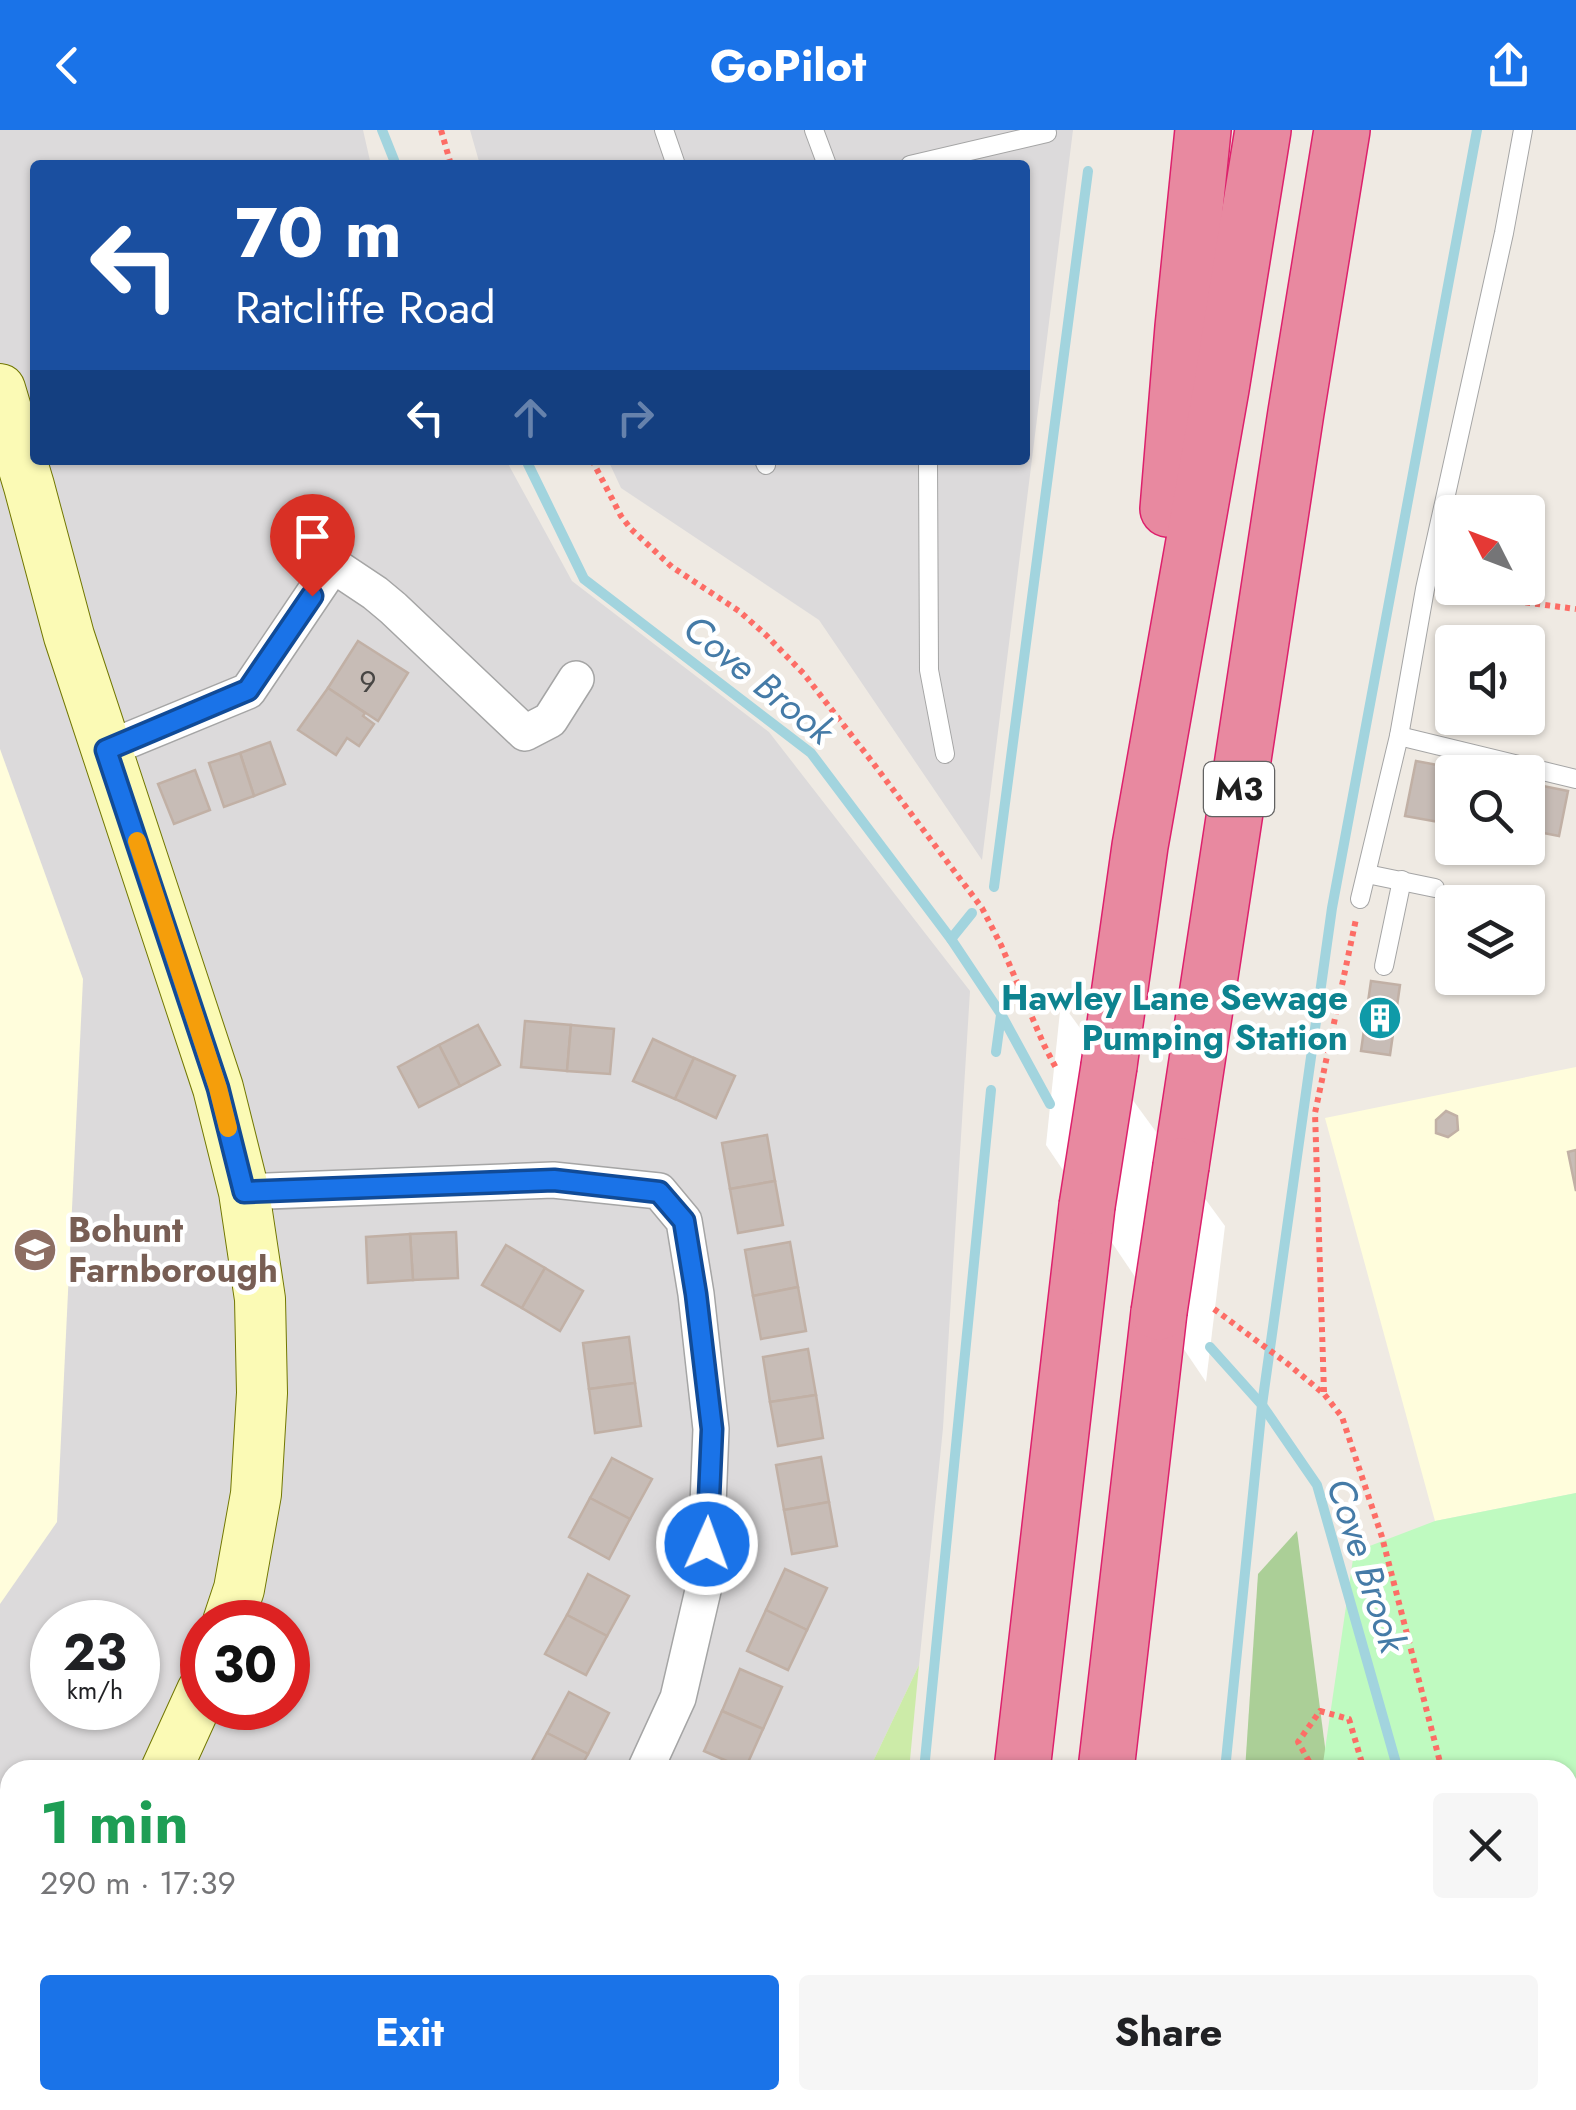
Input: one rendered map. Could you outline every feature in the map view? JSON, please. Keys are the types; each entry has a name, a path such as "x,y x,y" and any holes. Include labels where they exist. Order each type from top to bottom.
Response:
{"highway":[{"name":"M3","path":"1140,846 1182,327 1203,130"},
{"name":"M3","path":"1023,1760 1087,1206 1083,1068 1140,846 1263,130"},
{"name":"M3","path":"1107,1760 1159,1312 1342,130"},
{"name":"M3","path":"1296,412 1372,130"}],"street":[{"path":"0,389 70,636 218,1088 244,1192 260,1299 262,1393 256,1494 235,1600"},
{"path":"303,544 374,592 525,733 550,720 576,678"},
{"path":"106,750 248,690 334,565"},
{"path":"244,1192 554,1180 659,1192 684,1221 712,1429 705,1582 678,1698 650,1760"},
{"path":"171,1760 184,1730"}],"lane":[{"path":"664,130 674,160"},
{"path":"814,130 826,160"},
{"path":"1360,899 1399,736 1425,589 1523,130"},
{"path":"931,160 1047,133"},
{"path":"928,465 929,670 945,754"},
{"path":"1399,736 1576,778"},
{"path":"1366,874 1434,888"},
{"path":"1384,966 1402,880"}],"path":[{"path":"441,130 450,160"},
{"path":"595,465 631,529 672,566 739,612 804,674 982,908 1044,1045 1083,1068"},
{"path":"1425,589 1576,609"},
{"path":"1324,1394 1316,1113 1360,899"},
{"path":"1214,1309 1324,1394 1342,1417 1382,1537 1439,1760"},
{"path":"1308,1760 1298,1742 1320,1711 1349,1719 1361,1760"}],"shaded area":[{"path":"0,130 363,130 370,160 30,160 30,465 509,465 572,581 769,732 970,991 943,1428 919,1665 874,1760 0,1760"},
{"path":"470,130 1073,130 982,860 819,620 621,488 610,465 1030,465 1030,160 479,160"},
{"name":"Bohunt Farnborough","path":"0,749 83,979 57,1522 0,1604"},
{"path":"1576,1067 1576,1493 1435,1521 1325,1118"}],"green space":[{"path":"1576,1493 1576,1760 1323,1760 1354,1552 1435,1521"},
{"path":"1297,1531 1327,1760 1246,1760 1258,1574"},
{"path":"919,1665 910,1760 874,1760"}],"pier":[{"path":"1061,1002 1225,1226 1206,1382 1046,1145"}],"building":[{"path":"358,641 408,673 378,721 328,688"},
{"path":"328,688 365,713 363,716 374,724 359,746 347,738 336,755 298,730"},
{"path":"270,742 285,784 254,796 240,753"},
{"path":"240,753 254,796 224,807 209,763"},
{"path":"1416,761 1435,765 1435,821 1405,816"},
{"path":"195,770 210,810 174,824 158,784"},
{"path":"1545,786 1568,791 1559,836 1545,833"},
{"name":"Hawley Lane Sewage Pumping Station","path":"1371,981 1400,985 1390,1055 1361,1051"},
{"path":"525,1021 571,1025 567,1071 521,1067"},
{"path":"478,1025 500,1065 460,1086 439,1045"},
{"path":"571,1025 614,1029 610,1074 567,1071"},
{"path":"653,1039 694,1058 675,1099 633,1081"},
{"path":"439,1045 460,1086 419,1107 398,1067"},
{"path":"694,1058 735,1076 716,1118 675,1099"},
{"path":"1446,1111 1457,1116 1458,1130 1448,1137 1436,1133 1436,1120"},
{"path":"767,1135 775,1181 730,1189 722,1143"},
{"path":"1576,1150 1576,1191 1568,1152"},
{"path":"775,1181 783,1225 738,1233 730,1189"},
{"path":"456,1232 458,1278 413,1280 410,1234"},
{"path":"410,1234 413,1280 368,1283 366,1237"},
{"path":"790,1242 798,1287 753,1296 745,1250"},
{"path":"506,1245 545,1268 522,1308 482,1285"},
{"path":"545,1268 583,1291 560,1331 522,1308"},
{"path":"798,1287 806,1331 761,1339 753,1296"},
{"path":"629,1337 635,1383 589,1389 583,1343"},
{"path":"808,1349 816,1395 770,1402 763,1357"},
{"path":"635,1383 641,1426 595,1433 589,1389"},
{"path":"816,1395 823,1438 778,1446 770,1402"},
{"path":"821,1457 829,1502 784,1510 776,1465"},
{"path":"612,1458 652,1479 630,1519 590,1498"},
{"path":"590,1498 630,1519 609,1559 569,1537"},
{"path":"829,1502 837,1546 792,1554 784,1510"},
{"path":"785,1569 827,1588 807,1630 766,1610"},
{"path":"588,1574 629,1596 607,1636 567,1615"},
{"path":"766,1610 807,1630 788,1670 747,1651"},
{"path":"567,1615 607,1636 586,1675 545,1654"},
{"path":"740,1669 782,1687 763,1729 722,1711"},
{"path":"569,1692 609,1713 588,1754 547,1733"},
{"path":"722,1711 763,1729 749,1760 724,1760 704,1751"},
{"path":"547,1733 588,1754 585,1760 532,1760"}],"waterway":[{"name":"Cove Brook","path":"382,130 394,160"},
{"path":"1226,1760 1262,1405 1332,908 1477,130"},
{"path":"994,887 1088,171"},
{"name":"Cove Brook","path":"528,465 584,579 811,753 951,939 1001,1014 1050,1104"},
{"path":"951,939 972,913"},
{"path":"996,1052 1001,1015"},
{"path":"925,1760 991,1090"},
{"name":"Cove Brook","path":"1210,1347 1262,1405 1317,1485 1395,1760"}],"slow traffic":[{"path":"137,841 228,1128"}],"place":[{"name":"Hawley Lane Sewage Pumping Station","path":"1380,1018"},
{"name":"Bohunt Farnborough","path":"35,1250"}],"route":[{"path":"312,596 248,690 106,750 218,1088 244,1192 554,1180 659,1192 684,1221 696,1294 712,1429 707,1544"}]}
